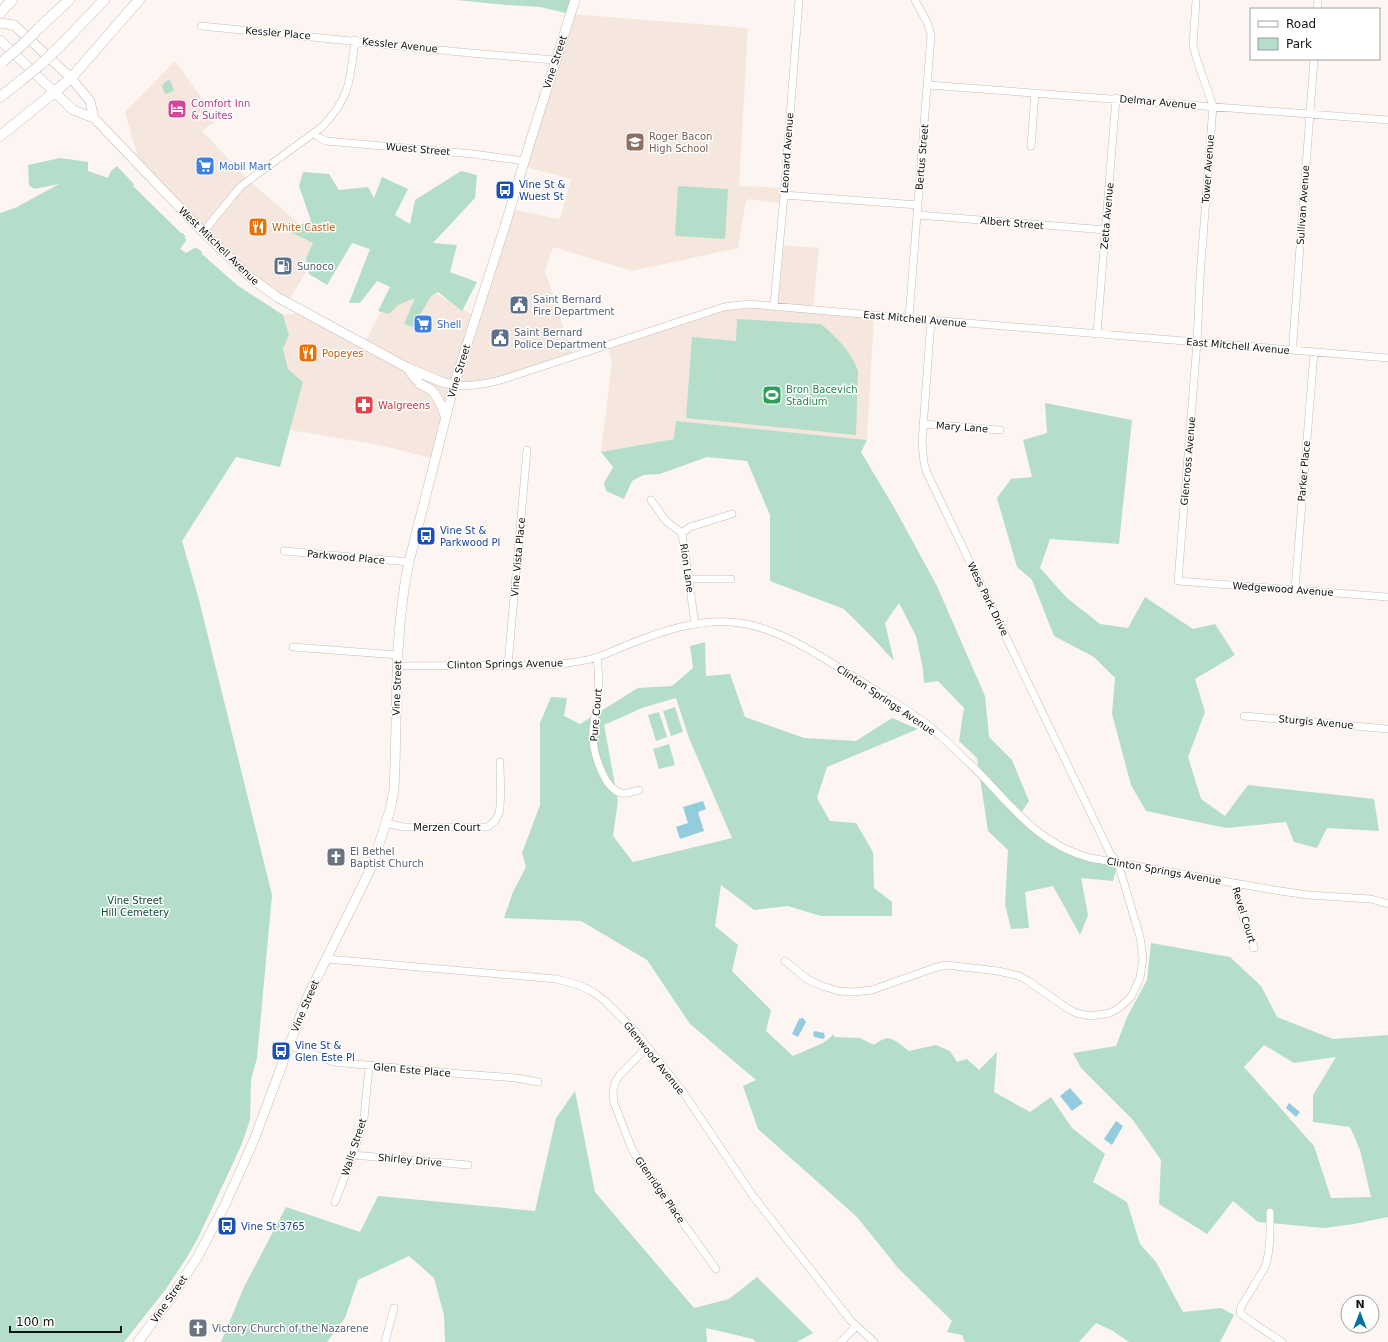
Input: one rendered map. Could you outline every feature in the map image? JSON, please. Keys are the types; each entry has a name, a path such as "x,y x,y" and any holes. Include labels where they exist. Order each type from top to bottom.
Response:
{"highway":[{"path":"0,13 12,0"},
{"path":"1,62 22,45 69,0"},
{"path":"0,97 40,65 104,0"},
{"path":"0,136 70,78 139,0"}],"main road":[{"name":"Vine Street","path":"138,1342 170,1299 206,1244 254,1140 307,998 372,866 390,810 394,790 398,655 404,584 409,562 454,385 575,0"},
{"name":"West Mitchell Avenue","path":"0,22 14,25 70,78 90,100 94,118"},
{"name":"West Mitchell Avenue","path":"0,40 73,110 94,118 203,232 251,278 277,298 406,367 442,382 454,385"},
{"path":"406,367 420,384 430,389 435,394 446,418"}],"street":[{"name":"Leonard Avenue","path":"774,305 799,0"},
{"name":"Bertus Street","path":"909,318 931,35 921,10 915,0"},
{"name":"Tower Avenue","path":"1196,0 1193,45 1213,106 1197,342"},
{"name":"Kessler Place","path":"201,26 355,40"},
{"name":"Kessler Avenue","path":"203,232 241,186 332,117 340,106 349,84 355,40 470,53 555,60"},
{"name":"Sullivan Avenue","path":"1293,350 1314,60"},
{"name":"Delmar Avenue","path":"928,85 1116,98 1388,120"},
{"path":"1031,146 1035,92"},
{"name":"Zetta Avenue","path":"1097,334 1116,98"},
{"name":"Wuest Street","path":"314,132 326,141 473,154 524,161"},
{"path":"784,195 918,205"},
{"name":"Albert Street","path":"918,215 1106,230"},
{"name":"East Mitchell Avenue","path":"454,385 479,385 510,377 724,307 748,304 1388,358"},
{"name":"Wess Park Drive","path":"785,961 807,979 822,986 838,991 854,992 872,990 934,968 946,966 1007,972 1028,981 1076,1013 1090,1016 1110,1013 1119,1008 1131,997 1140,978 1143,958 1140,937 1118,863 1110,853 927,473 922,452 922,442 931,320"},
{"name":"Glencross Avenue","path":"1178,581 1197,342"},
{"name":"Parker Place","path":"1295,589 1314,352"},
{"name":"Mary Lane","path":"924,424 1000,430"},
{"name":"Vine Vista Place","path":"508,665 527,450"},
{"name":"Rion Lane","path":"651,500 666,521 682,533 695,624"},
{"path":"682,533 690,528 732,514"},
{"name":"Parkwood Place","path":"284,551 409,562"},
{"path":"688,579 731,579"},
{"name":"Wedgewood Avenue","path":"1178,581 1388,597"},
{"name":"Clinton Springs Avenue","path":"398,666 552,665 597,657 653,635 684,626 730,622 747,625 770,631 821,656 927,725 968,761 1019,816 1051,842 1084,856 1118,863 1301,894 1371,899 1388,904"},
{"path":"293,647 398,655"},
{"name":"Pure Court","path":"597,657 599,684 593,736 596,757 608,783 612,788 619,793 629,794 639,790"},
{"name":"Sturgis Avenue","path":"1244,716 1388,729"},
{"name":"Merzen Court","path":"385,823 404,827 490,826 500,811 500,762"},
{"name":"Revel Court","path":"1234,883 1243,917 1254,948"},
{"name":"Glenwood Avenue","path":"327,959 556,979 579,985 605,1001 634,1030 668,1072 752,1196 856,1326 874,1342"},
{"name":"Glen Este Place","path":"289,1045 334,1062 516,1078 538,1082"},
{"name":"Glenridge Place","path":"647,1047 619,1076 615,1083 613,1092 614,1103 632,1149 639,1161 716,1269"},
{"name":"Walls Street","path":"335,1202 353,1155 364,1118 369,1066"},
{"name":"Shirley Drive","path":"353,1155 468,1165"},
{"path":"1270,1212 1267,1260 1265,1268 1241,1307 1240,1312 1246,1318 1282,1342"},
{"path":"385,1342 394,1308"},
{"path":"841,1342 856,1326"}],"shaded area":[{"path":"570,14 748,28 739,186 784,188 783,204 750,199 746,201 738,248 632,271 553,247 545,271 573,356 510,377 454,385 435,459 380,445 290,430 303,382 288,369 283,349 289,335 283,315 304,312 364,344 391,292 433,292 475,316 510,209 560,219 571,179 523,166"},
{"path":"175,61 217,120 202,131 248,180 323,244 287,303 244,271 141,168 125,112"},
{"path":"779,245 819,248 813,309 874,315 867,440 676,421 675,439 601,452 612,362 607,345 724,307 774,305"}],"green space":[{"path":"456,0 575,0 570,14 540,7"},
{"path":"170,80 174,91 165,94 162,86 166,81"},
{"name":"Vine Street Hill Cemetery","path":"60,158 88,162 88,171 108,178 111,171 117,166 134,184 133,186 181,233 183,233 185,239 187,239 180,249 186,253 196,247 237,285 283,315 289,335 283,349 288,369 303,382 280,467 236,457 182,541 198,596 272,895 257,1058 251,1080 250,1120 241,1146 198,1238 166,1289 124,1342 0,1342 0,213 15,208 59,184 34,189 29,185 28,165"},
{"path":"461,171 477,175 475,198 433,243 457,245 450,272 477,282 462,311 438,292 431,296 413,327 404,324 415,298 398,305 389,314 378,311 390,287 377,281 360,303 349,303 370,249 352,243 327,285 309,274 306,258 313,243 286,230 311,221 299,186 303,172 329,174 339,190 368,187 374,198 382,177 408,189 395,215 410,224 415,200"},
{"path":"678,186 728,189 725,239 675,236"},
{"name":"Bron Bacevich Stadium","path":"737,319 821,324 832,334 848,351 858,371 856,435 686,418 692,337 736,341"},
{"path":"1045,403 1132,420 1119,544 1050,539 1040,568 1067,598 1100,624 1128,628 1145,597 1193,629 1215,624 1235,655 1195,679 1205,712 1188,757 1201,799 1225,816 1248,785 1374,799 1379,831 1327,828 1317,848 1294,842 1286,822 1226,828 1146,811 1131,785 1112,714 1115,678 1094,657 1054,636 1032,580 1017,567 997,498 1011,479 1032,477 1023,440 1047,433"},
{"path":"676,421 867,440 861,452 895,509 937,586 985,696 989,737 1012,760 1029,801 1019,816 1067,850 1118,863 1113,881 1081,878 1088,915 1080,935 1053,886 1025,892 1029,928 1011,929 1005,904 1008,850 988,831 977,758 959,741 964,708 938,681 924,683 923,669 916,636 899,603 885,623 894,661 844,609 770,581 770,515 747,461 707,457 660,474 643,475 632,481 624,499 606,491 604,483 613,467 601,452 674,439"},
{"path":"705,642 706,676 730,674 745,717 804,738 856,741 892,718 918,729 827,767 817,798 830,821 856,823 873,852 874,888 892,902 892,916 821,916 788,906 754,910 721,885 715,926 738,945 732,971 771,1010 766,1031 793,1056 823,1043 832,1036 832,1034 835,1037 860,1038 874,1045 884,1039 892,1039 909,1051 936,1045 950,1051 957,1062 967,1059 979,1070 997,1052 994,1092 1030,1112 1051,1097 1072,1128 1105,1154 1093,1182 1127,1202 1140,1244 1156,1262 1183,1312 1221,1308 1234,1315 1220,1342 1129,1342 1113,1331 1096,1323 1079,1342 965,1342 962,1335 947,1332 952,1321 898,1268 857,1217 758,1129 743,1086 756,1080 690,1024 647,960 581,921 504,918 513,892 526,867 522,853 540,805 540,723 551,697 567,698 564,716 580,724 638,688 672,686 693,668 690,646","holes":["676,698 689,738 732,838 633,862 613,836 618,801 604,725 642,708"]},
{"path":"675,707 683,732 671,736 663,711"},
{"path":"659,712 667,737 656,741 648,715"},
{"path":"669,744 675,765 659,769 653,749"},
{"path":"1151,943 1230,957 1261,986 1277,1017 1333,1039 1388,1035 1388,1217 1324,1228 1258,1222 1233,1201 1207,1234 1159,1204 1161,1160 1133,1120 1081,1068 1073,1053 1116,1046 1127,1017 1147,980","holes":["1264,1045 1294,1063 1336,1057 1313,1095 1313,1122 1350,1127 1360,1150 1371,1197 1331,1198 1314,1146 1244,1067"]},
{"path":"575,1091 595,1192 694,1308 729,1299 757,1277 813,1333 797,1342 756,1342 753,1339 706,1328 707,1342 445,1342 444,1315 434,1278 409,1256 358,1280 345,1318 327,1342 221,1342 244,1287 286,1207 360,1232 378,1196 535,1211 556,1118"}],"water":[{"path":"703,801 706,809 698,812 704,831 680,839 676,827 688,823 683,807"},
{"path":"803,1018 806,1022 798,1037 792,1034 799,1019"},
{"path":"815,1031 824,1033 825,1037 823,1039 814,1037 813,1033"},
{"path":"1070,1088 1083,1103 1072,1111 1060,1096"},
{"path":"1289,1103 1300,1112 1296,1117 1286,1108"},
{"path":"1116,1121 1123,1126 1112,1145 1104,1139"}],"place":[{"name":"Comfort Inn & Suites","path":"177,109"},
{"name":"Roger Bacon High School","path":"635,142"},
{"name":"Mobil Mart","path":"205,166"},
{"name":"Vine St & Wuest St","path":"505,190"},
{"name":"White Castle","path":"258,227"},
{"name":"Sunoco","path":"283,266"},
{"name":"Saint Bernard Fire Department","path":"519,305"},
{"name":"Shell","path":"423,324"},
{"name":"Saint Bernard Police Department","path":"500,338"},
{"name":"Popeyes","path":"308,353"},
{"name":"Bron Bacevich Stadium","path":"772,395"},
{"name":"Walgreens","path":"364,405"},
{"name":"Vine St & Parkwood Pl","path":"426,536"},
{"name":"El Bethel Baptist Church","path":"336,857"},
{"name":"Vine St & Glen Este Pl","path":"281,1051"},
{"name":"Vine St 3765","path":"227,1226"},
{"name":"Victory Church of the Nazarene","path":"198,1328"}]}
